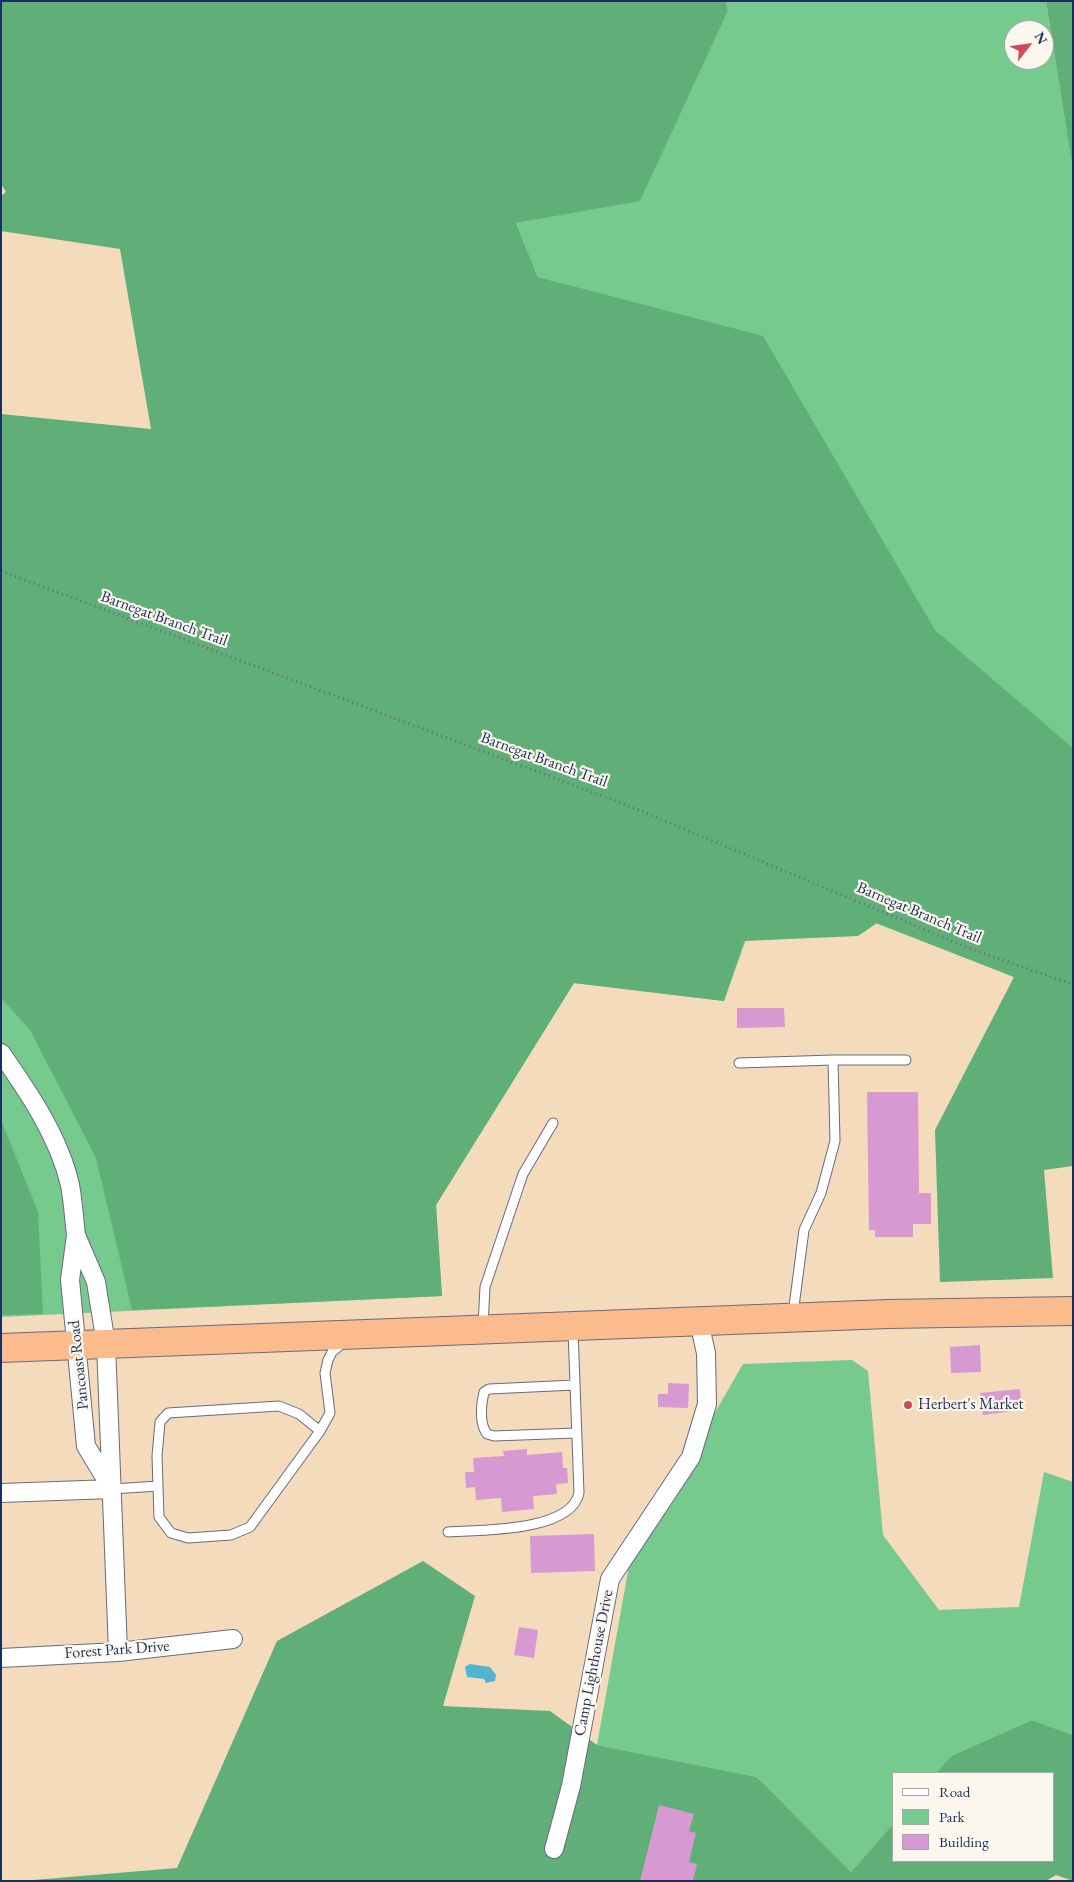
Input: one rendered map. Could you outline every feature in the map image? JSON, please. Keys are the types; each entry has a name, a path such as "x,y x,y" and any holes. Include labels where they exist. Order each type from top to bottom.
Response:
{"highway":[{"path":"1,1348 482,1331 792,1317 1073,1311"}],"street":[{"name":"Pancoast Road","path":"1,1053 24,1085 52,1136 69,1184 76,1235 96,1282 106,1344 118,1652"},
{"name":"Pancoast Road","path":"76,1235 70,1280 86,1446 112,1489"},
{"name":"Camp Lighthouse Drive","path":"554,1849 571,1786 610,1579 691,1457 707,1404 706,1353 699,1322"},
{"path":"1,1493 112,1489"},
{"name":"Forest Park Drive","path":"1,1658 118,1652 233,1640"}],"lane":[{"path":"792,1317 804,1230 821,1194 835,1140 833,1060"},
{"path":"739,1063 906,1060"},
{"path":"482,1331 485,1287 516,1192 523,1174 553,1123"},
{"path":"448,1532 524,1528 570,1510 577,1503 579,1493 572,1327"},
{"path":"320,1431 299,1414 279,1406 168,1413 160,1422 159,1517 171,1533 188,1538 231,1535 250,1527 320,1431 330,1413 325,1372 328,1360 332,1352 350,1336"},
{"path":"574,1385 488,1389 484,1392 482,1400 482,1422 487,1434 494,1436 576,1433"},
{"path":"112,1489 158,1486"}],"path":[{"name":"Barnegat Branch Trail","path":"1,571 629,806 976,951 1073,984"}],"green space":[{"path":"1,1 726,1 728,11 640,201 516,223 538,277 763,336 935,630 1073,748 1073,1166 1044,1170 1053,1278 940,1282 935,1130 1014,977 877,923 858,936 744,941 724,1001 574,983 436,1205 442,1296 132,1310 96,1158 30,1030 1,998 1,414 151,429 120,249 1,231 1,196 6,192 1,184"},
{"path":"726,1 1046,1 1049,20 1004,20 1004,70 1054,70 1054,51 1073,171 1073,748 1044,724 1073,861 1014,977 767,881 724,1001 574,983 436,1205 442,1296 1,1317 1,490 554,405 641,305 538,277 516,223 640,200 728,11"},
{"path":"1046,1 1073,1 1073,171 1054,51 1054,20 1049,20"},
{"path":"1,1120 38,1212 43,1314 1,1315"},
{"path":"852,1360 868,1371 883,1535 939,1610 1019,1607 1044,1472 1073,1482 1073,1735 1032,1720 951,1756 937,1772 892,1772 892,1825 851,1872 757,1777 597,1745 630,1560 743,1364"},
{"path":"423,1561 475,1596 443,1706 550,1711 597,1745 757,1777 851,1872 892,1825 892,1862 1054,1862 1054,1772 937,1772 951,1756 1032,1720 1073,1735 1073,1881 1056,1875 1046,1881 21,1881 177,1868 277,1641"}],"water":[{"path":"470,1664 490,1667 496,1675 495,1681 486,1683 484,1679 467,1677 465,1667"}],"building":[{"path":"737,1008 784,1008 785,1027 737,1028"},
{"path":"867,1092 918,1092 919,1193 931,1193 931,1224 913,1224 913,1237 875,1237 875,1230 869,1230"},
{"path":"980,1345 981,1372 951,1373 950,1347"},
{"path":"668,1383 689,1384 688,1408 658,1407 658,1394 668,1394"},
{"path":"1020,1389 1022,1410 983,1415 980,1393"},
{"path":"527,1449 527,1455 562,1452 563,1468 567,1468 568,1483 556,1484 557,1494 533,1496 534,1509 502,1512 501,1498 476,1500 475,1487 466,1488 465,1472 474,1472 473,1458 504,1456 503,1451"},
{"path":"594,1534 595,1571 531,1573 530,1536"},
{"path":"519,1627 538,1630 534,1658 514,1655"},
{"path":"659,1805 694,1814 689,1831 696,1833 689,1862 697,1864 693,1881 640,1881"}],"place":[{"name":"Herbert's Market","path":"908,1405"}]}
